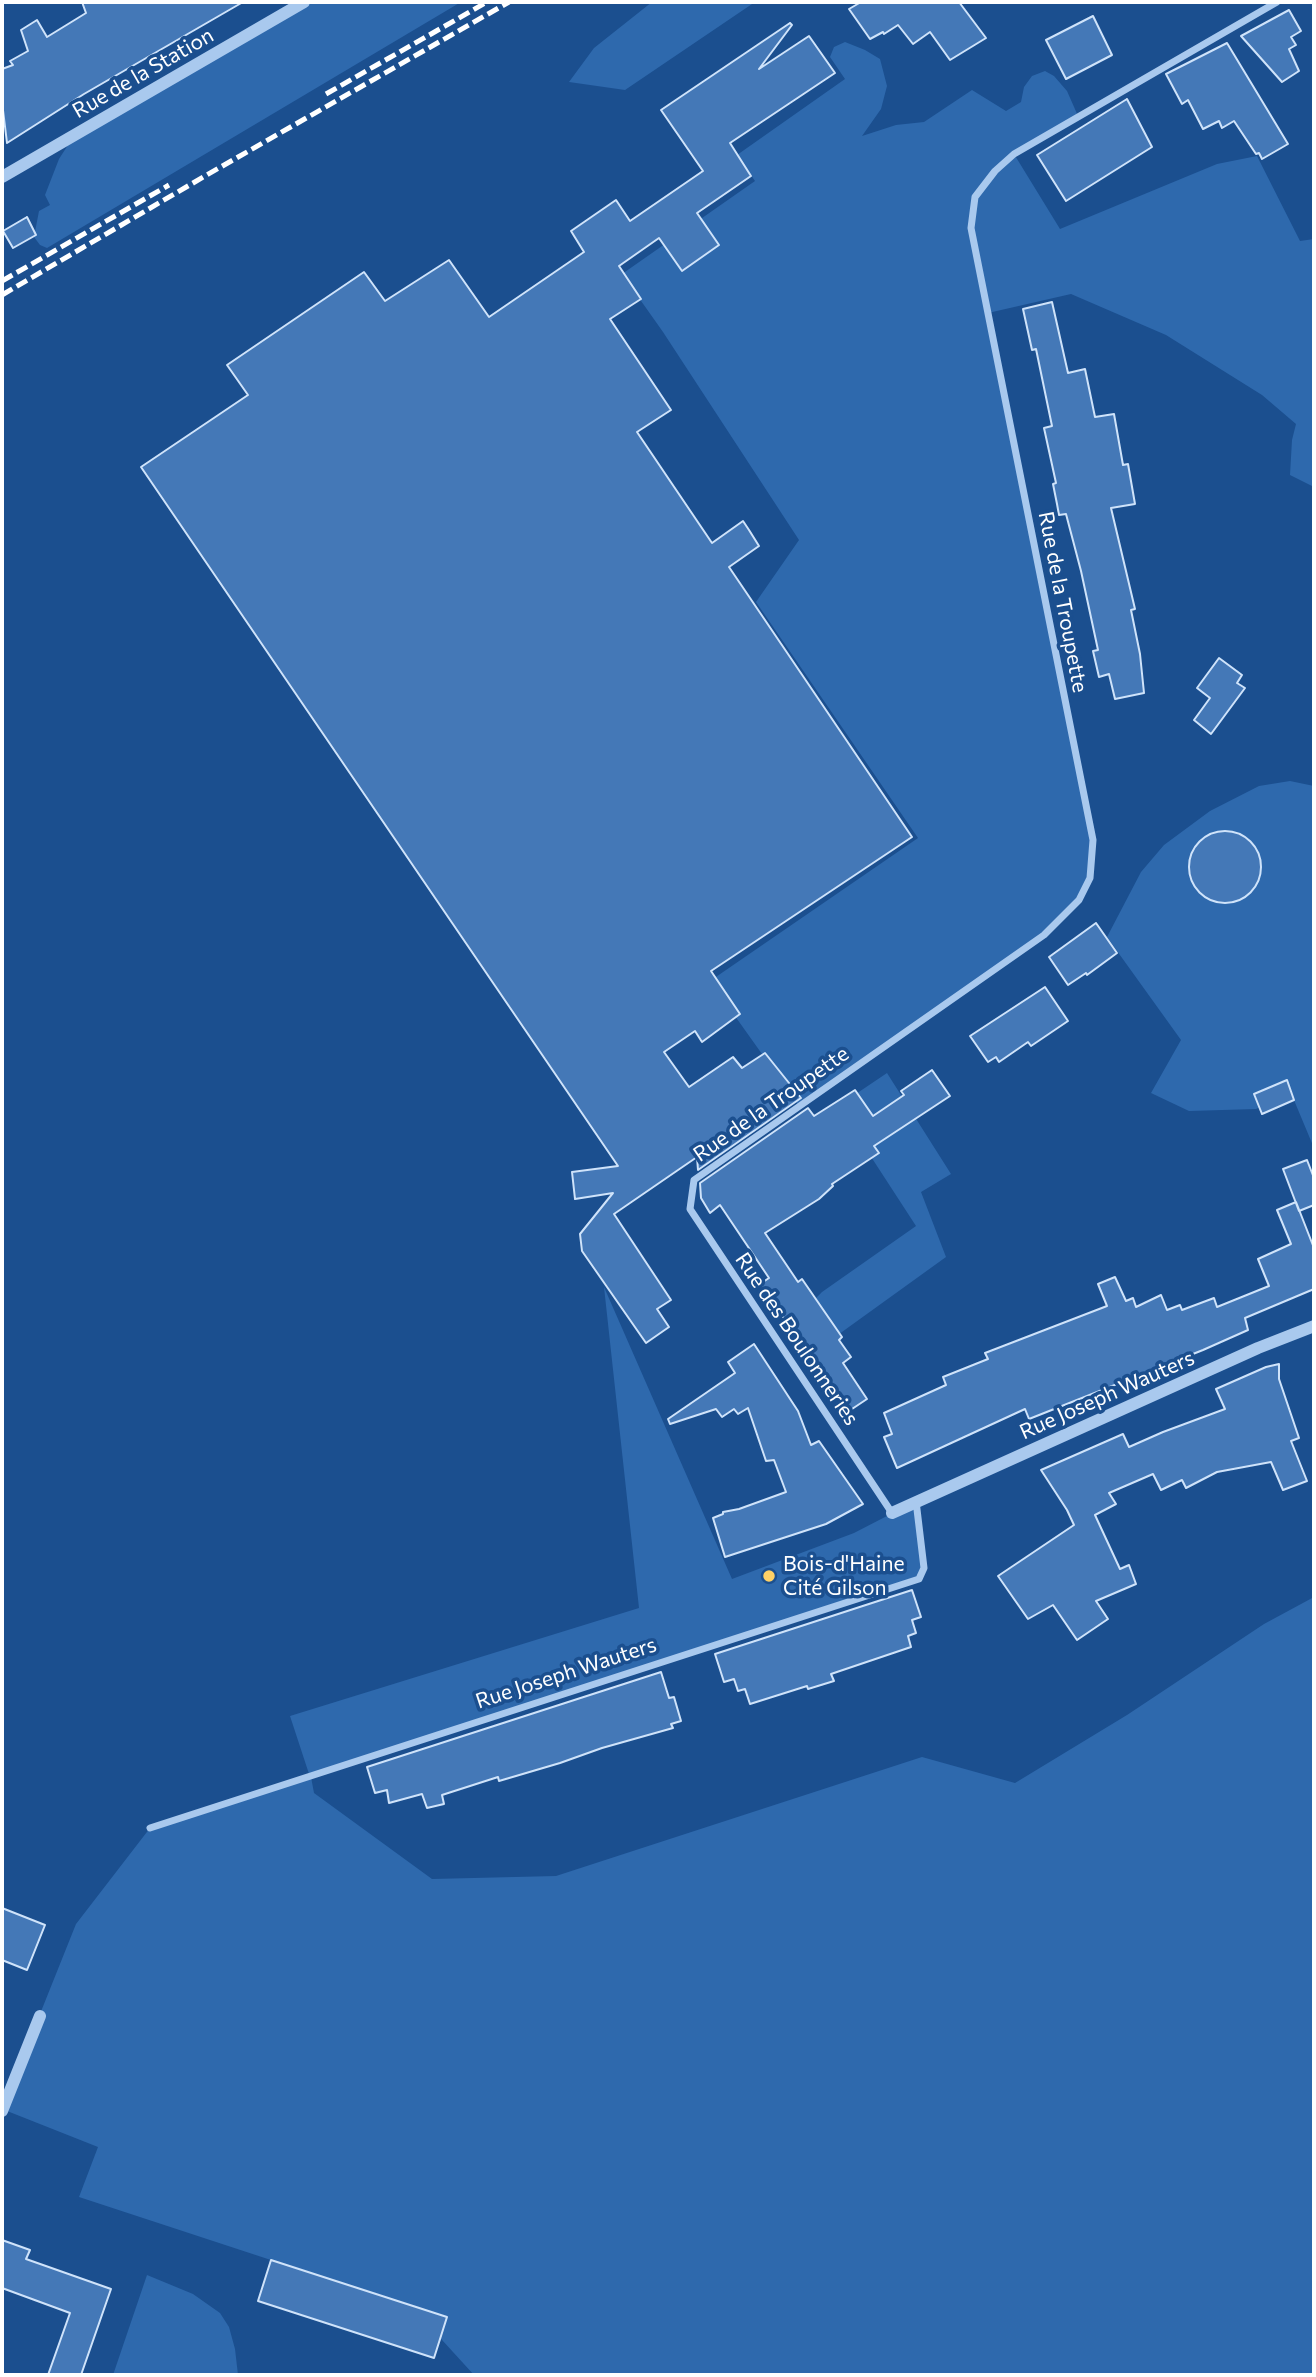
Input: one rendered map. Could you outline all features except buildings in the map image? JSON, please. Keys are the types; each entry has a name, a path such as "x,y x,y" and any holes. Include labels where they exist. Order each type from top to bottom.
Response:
{"street":[{"name":"Rue de la Station","path":"2,177 304,2"},
{"name":"Rue de la Troupette","path":"694,1180 1044,936 1079,900 1090,878 1093,839 971,228 975,197 995,171 1014,154 1277,2"},
{"name":"Rue des Boulonneries","path":"694,1180 690,1209 892,1513"},
{"name":"Rue Joseph Wauters","path":"892,1513 1314,1326"},
{"name":"Rue Joseph Wauters","path":"150,1828 919,1579 923,1568 916,1501"},
{"path":"2,2111 40,2016"}],"shaded area":[{"path":"304,2 461,2 47,248 40,245 34,237 39,211 50,205 45,195 59,159 75,134"},
{"path":"652,2 755,2 625,90 569,82 594,48"},
{"path":"845,42 880,59 887,86 881,109 862,136 896,125 924,122 972,90 1006,111 1021,102 1024,87 1032,76 1045,71 1054,76 1067,91 1078,116 1014,154 1060,229 1217,164 1257,156 1300,241 1314,239 1314,487 1290,475 1292,440 1296,424 1262,395 1166,335 1071,294 988,313 1093,839 1090,878 1079,900 1044,935 799,1106 710,981 918,838 756,602 799,540 622,274 755,181 737,155 845,79 830,57 834,47"},
{"path":"1290,781 1314,786 1314,1148 1291,1093 1256,1109 1189,1111 1151,1093 1181,1040 1107,937 1141,872 1164,845 1210,811 1259,786"},
{"path":"887,1073 951,1174 921,1192 946,1257 835,1337 812,1302 822,1292 916,1226 838,1106"},
{"path":"604,1287 732,1579 854,1533 916,1501 924,1568 919,1579 311,1777 314,1793 432,1879 556,1876 922,1757 1015,1783 1127,1715 1264,1624 1314,1597 1314,2375 474,2375 411,2306 79,2197 98,2147 2,2109 76,1924 150,1828 310,1777 290,1716 639,1608"},
{"path":"147,2275 193,2294 220,2313 229,2327 238,2375 113,2375"}],"railway":[{"path":"326,94 487,2"},
{"path":"2,295 509,2"},
{"path":"2,281 169,185"}],"place":[{"name":"Bois-d'Haine Cité Gilson","path":"769,1576"}]}
